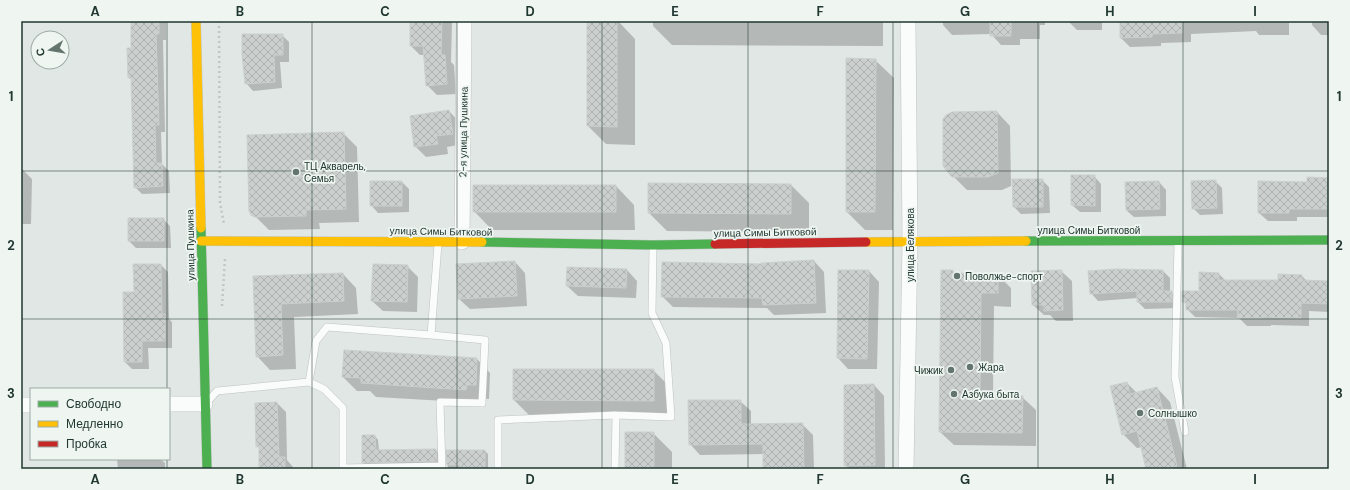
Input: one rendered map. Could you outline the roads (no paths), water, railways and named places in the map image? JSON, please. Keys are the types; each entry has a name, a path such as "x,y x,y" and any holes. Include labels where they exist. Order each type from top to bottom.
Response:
{"street":[{"name":"улица Пушкина","path":"196,21 207,469"},
{"name":"2-я улица Пушкина","path":"462,242 464,21"},
{"name":"улица Белякова","path":"906,469 910,241 908,21"},
{"name":"улица Симы Битковой","path":"201,241 462,242 653,245 910,241 1329,240"},
{"path":"170,404 205,404"}],"lane":[{"path":"1178,241 1175,377 1185,432"},
{"path":"431,335 438,242"},
{"path":"498,469 498,420 616,415 670,417 666,343 652,313 653,245"},
{"path":"205,404 217,391 310,382 324,389 343,408 343,468 442,468 440,402 482,403 485,340 327,327 316,341 310,382"},
{"path":"615,469 616,415"}],"place":[{"name":"ТЦ Акварель, Семья","path":"296,172"},
{"name":"Поволжье-спорт","path":"957,276"},
{"name":"Жара","path":"970,367"},
{"name":"Чижик","path":"951,370"},
{"name":"Азбука быта","path":"954,394"},
{"name":"Солнышко","path":"1140,413"}]}
